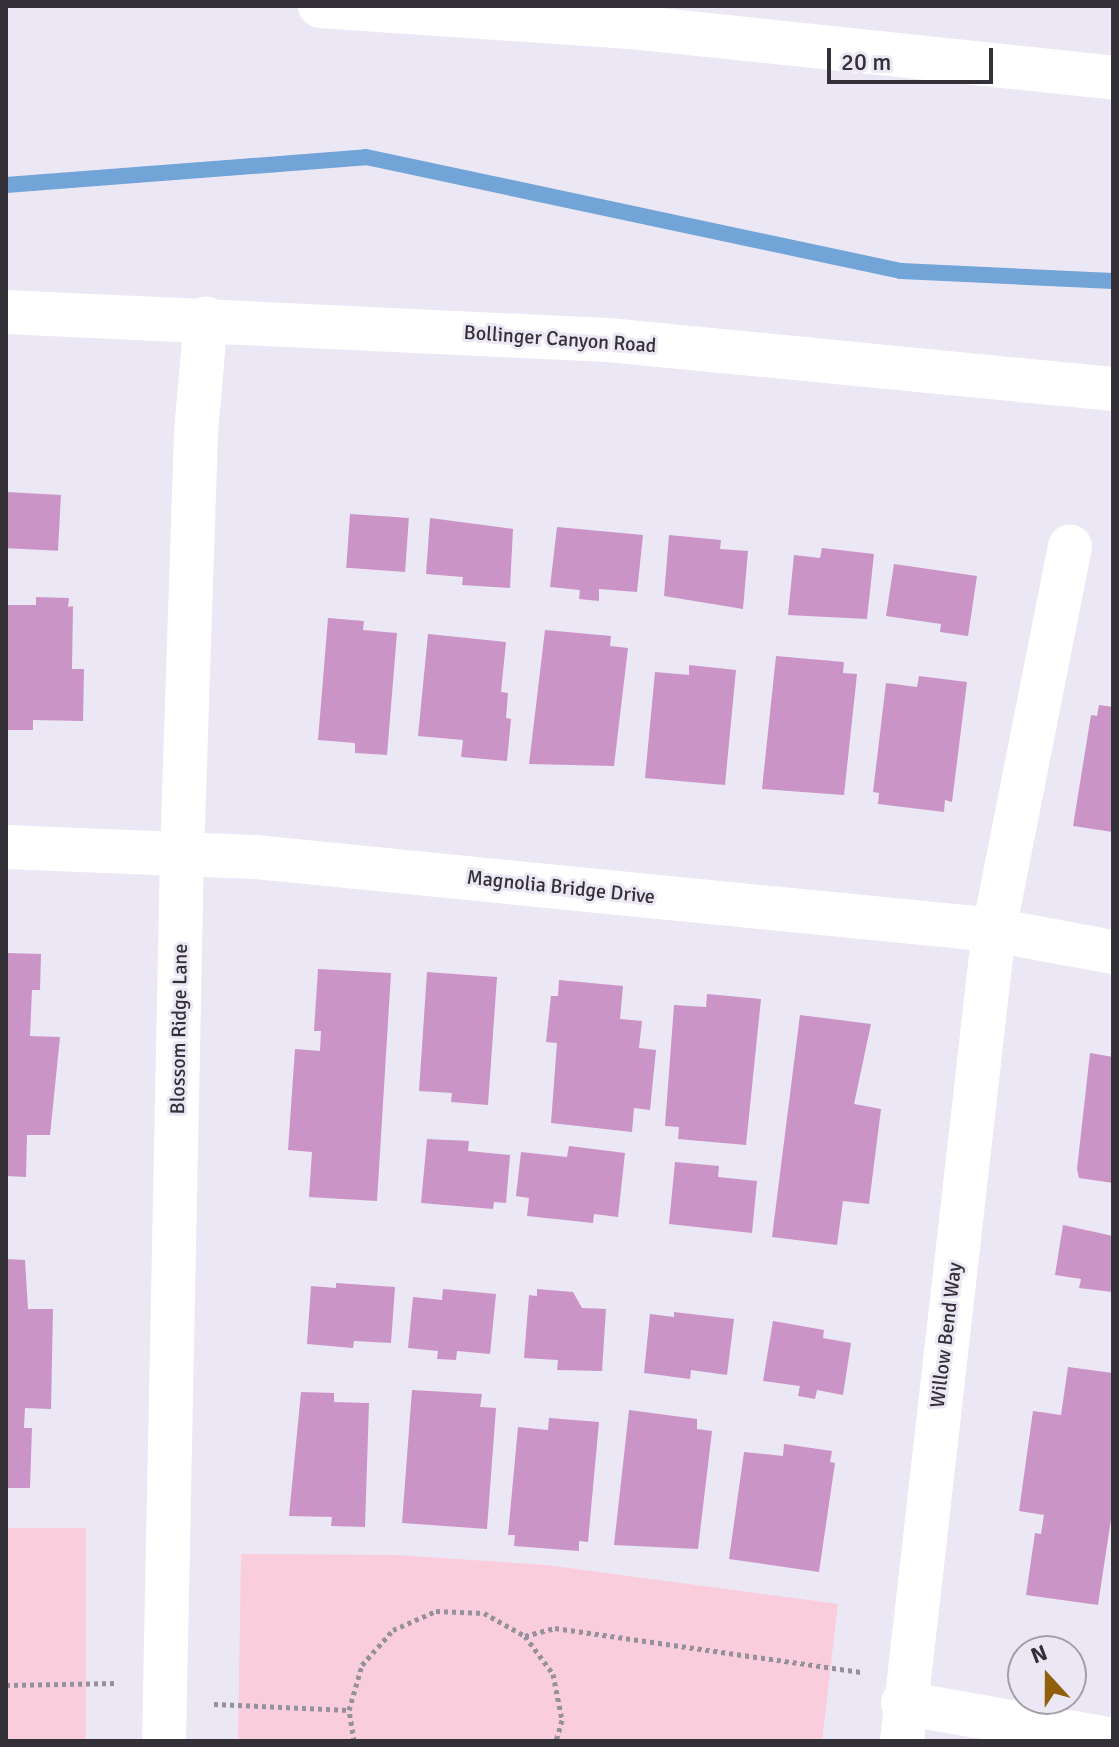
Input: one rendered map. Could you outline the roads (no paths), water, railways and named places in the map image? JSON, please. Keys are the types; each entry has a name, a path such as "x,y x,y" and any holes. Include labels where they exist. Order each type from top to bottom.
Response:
{"street":[{"path":"320,6 641,28 1113,78"},
{"name":"Bollinger Canyon Road","path":"6,312 206,318 608,340 1113,389"},
{"name":"Blossom Ridge Lane","path":"165,1708 182,855 196,432 206,318"},
{"name":"Willow Bend Way","path":"903,1707 994,930 1070,546"},
{"name":"Magnolia Bridge Drive","path":"6,847 254,857 994,930 1113,952"},
{"path":"903,1707 1113,1740"}],"waterway":[{"path":"6,185 366,157 901,271 1113,281"}]}
